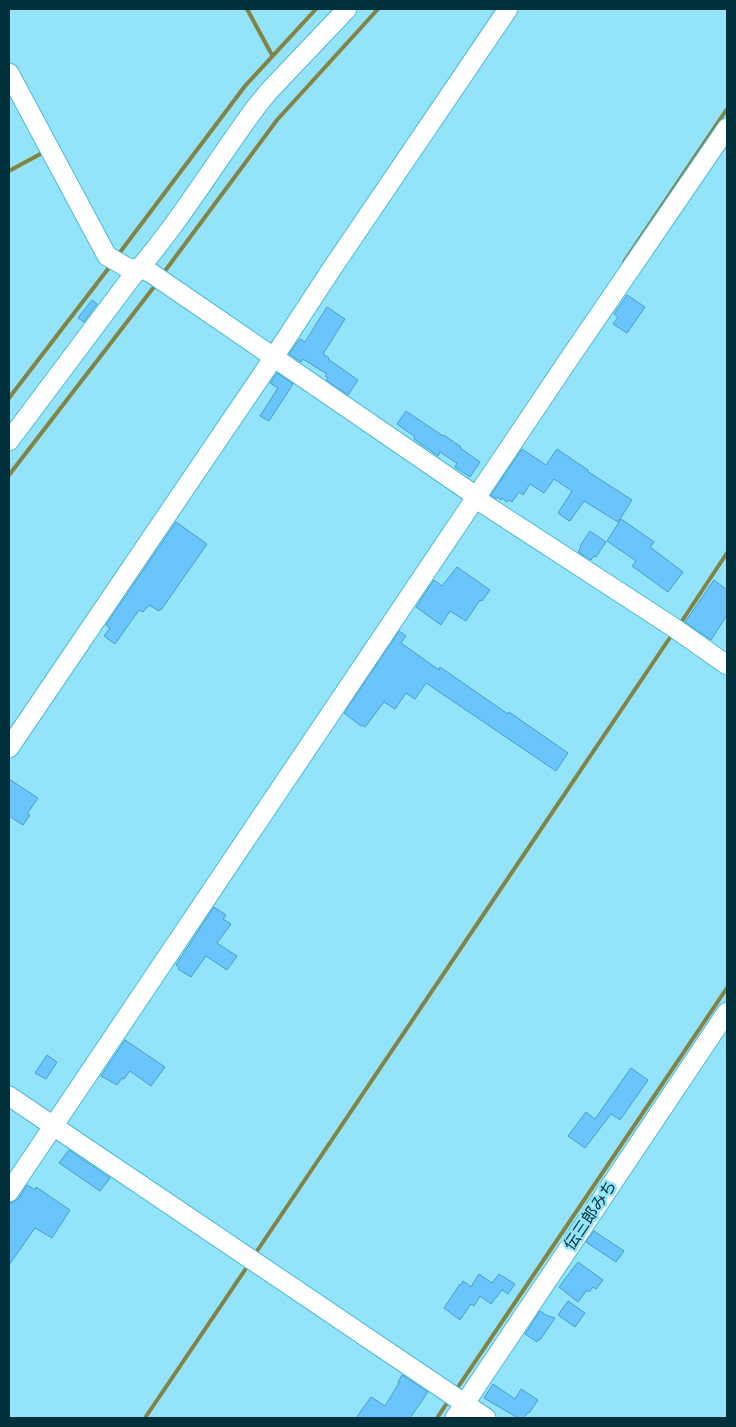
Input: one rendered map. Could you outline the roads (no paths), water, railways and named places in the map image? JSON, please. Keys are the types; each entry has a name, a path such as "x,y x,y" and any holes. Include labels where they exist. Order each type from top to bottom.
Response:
{"street":[{"path":"9,441 182,213 269,91 347,9"},
{"path":"9,748 508,9"},
{"path":"9,73 107,256 128,268 145,270 160,279 484,504 665,622 727,665"},
{"path":"9,1192 48,1122 472,494 727,128"},
{"name":"伝三郎みち","path":"456,1403 566,1251 727,1012"},
{"path":"9,1096 250,1259 456,1403 486,1418"}],"waterway":[{"path":"247,9 272,55"},
{"path":"118,255 245,86 316,9"},
{"path":"162,275 277,120 378,9"},
{"path":"624,262 727,109"},
{"path":"9,171 44,152"},
{"path":"9,398 111,265"},
{"path":"9,475 157,283"},
{"path":"680,624 727,553"},
{"path":"255,1254 671,636"},
{"path":"456,1390 727,988"},
{"path":"145,1418 249,1264"},
{"path":"437,1418 449,1400"}]}
